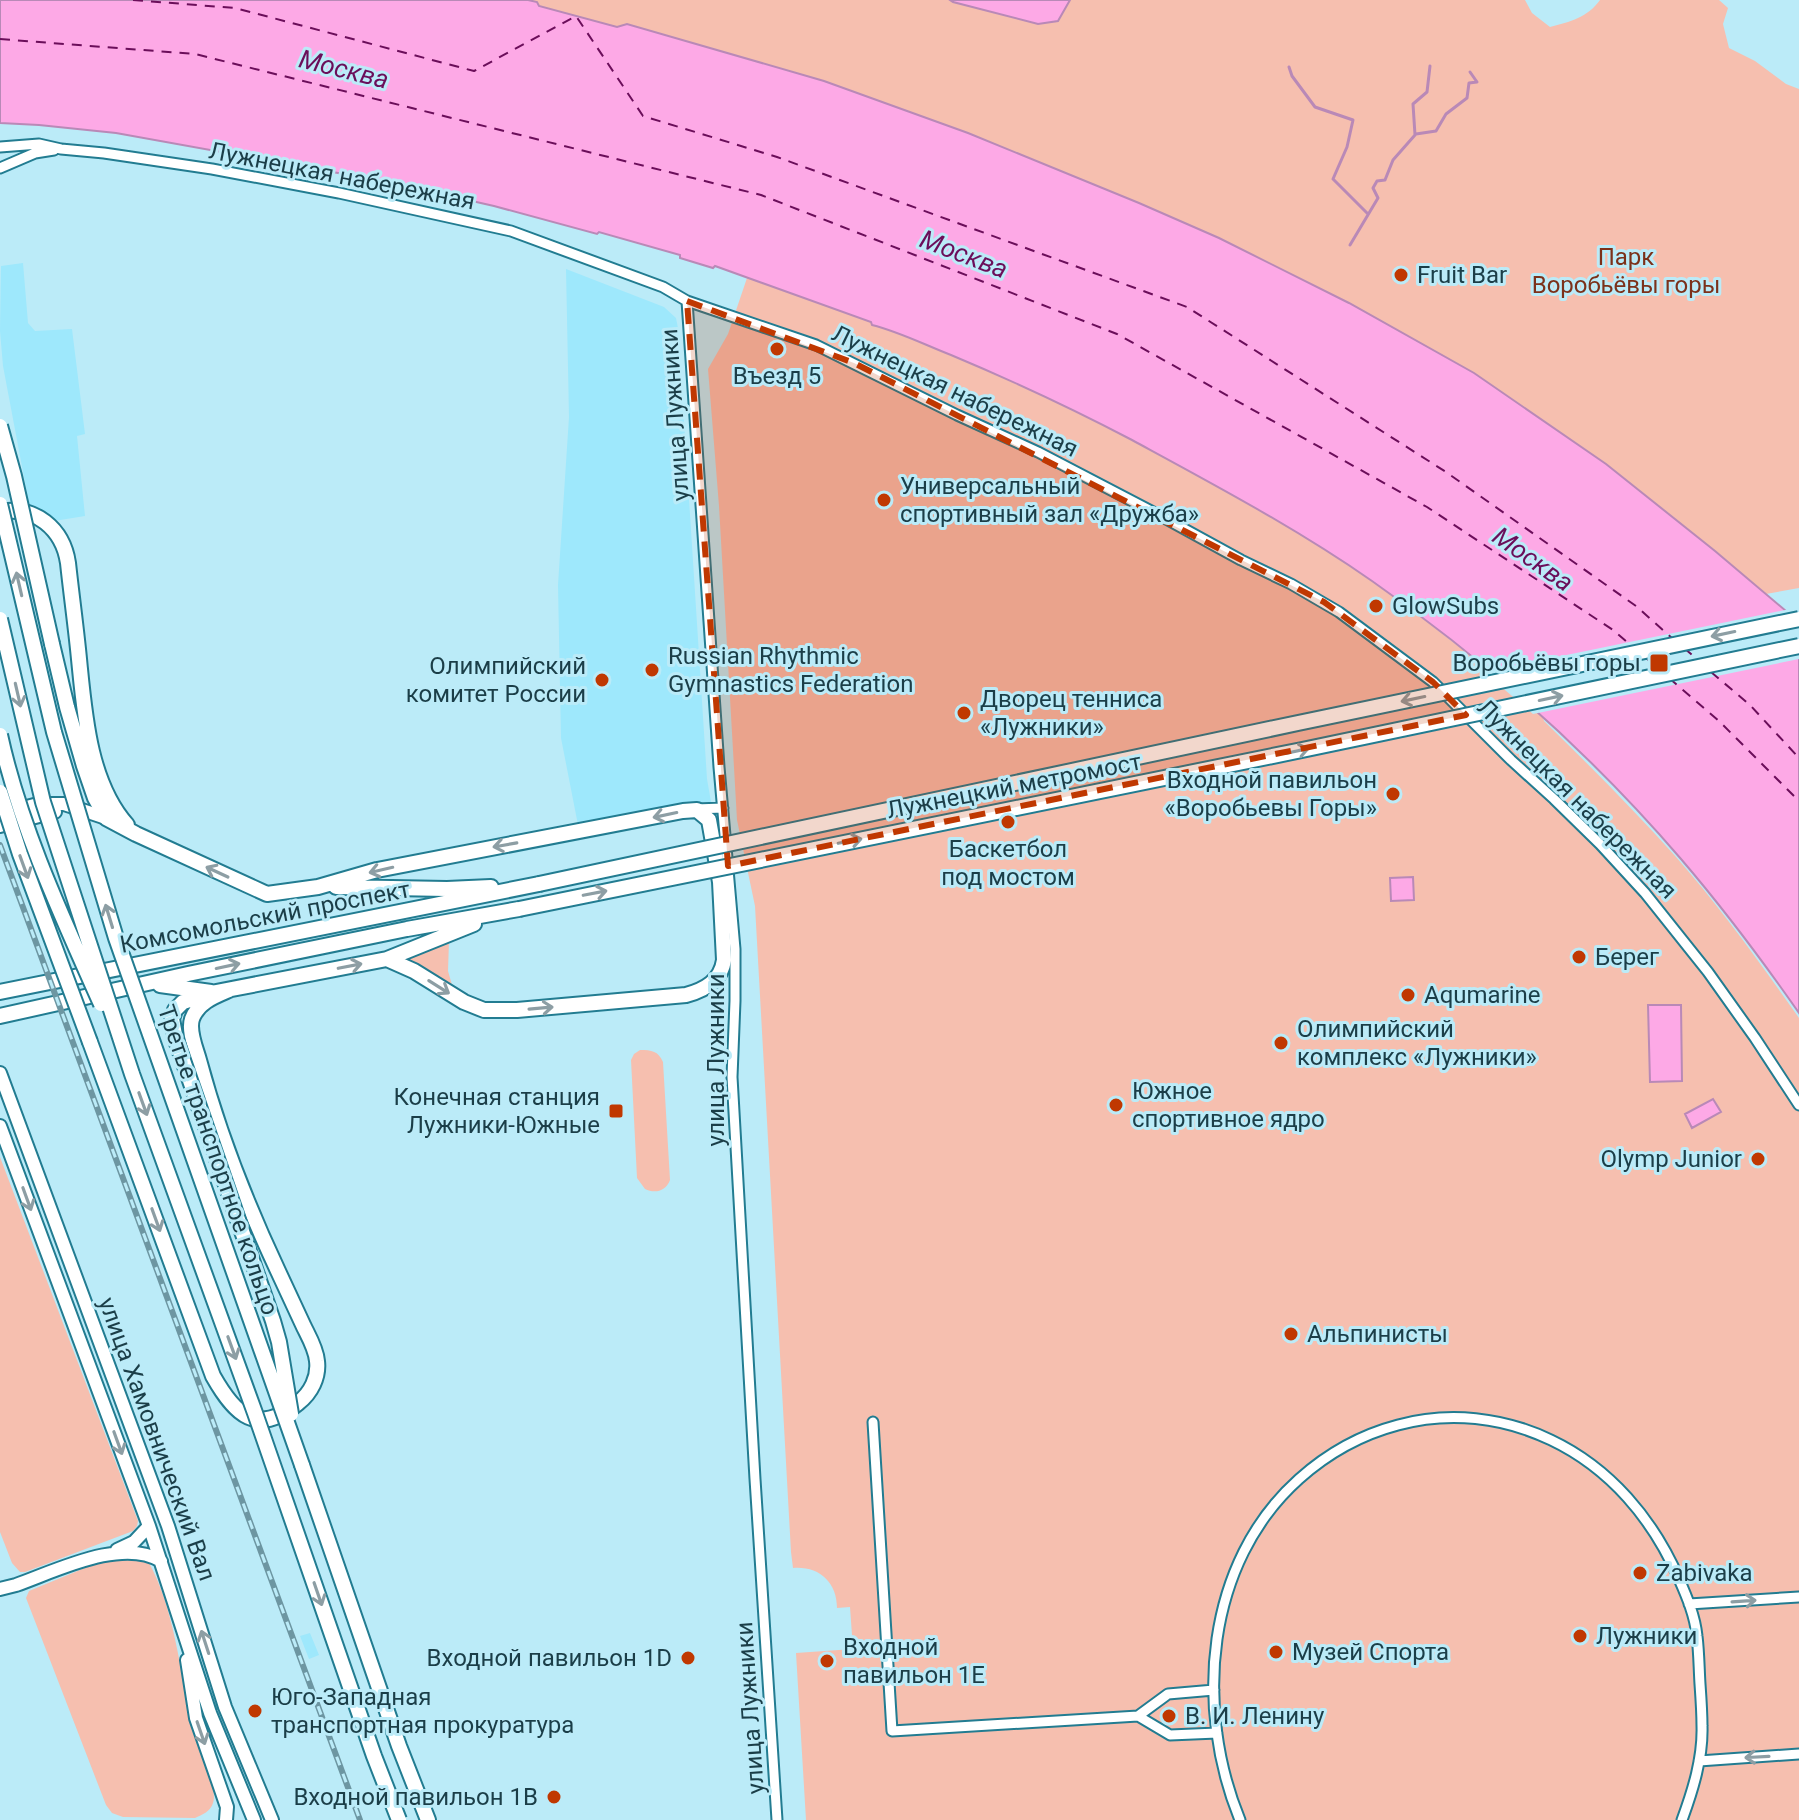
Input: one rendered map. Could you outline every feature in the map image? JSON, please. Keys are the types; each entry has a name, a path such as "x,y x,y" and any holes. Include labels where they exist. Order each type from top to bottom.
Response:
{"main road":[{"path":"0,426 67,707 95,798 106,818"},
{"name":"Третье транспортное кольцо","path":"0,504 54,732 116,938 399,1746 428,1820"},
{"path":"0,512 25,512 38,518 50,526 64,543 89,737 109,799 136,834"},
{"name":"Третье транспортное кольцо","path":"0,619 43,802 132,1074 399,1820"},
{"name":"Лужнецкий метромост","path":"539,884 1799,619"},
{"name":"Лужнецкий метромост","path":"511,910 1799,646"},
{"path":"0,735 11,779 42,867 132,1074"},
{"path":"0,792 20,854 213,1376 226,1399 240,1413 255,1419 271,1419 307,1395 314,1383 318,1363 265,1243 220,1127 193,1040 191,1021 198,1009 222,991"},
{"path":"0,814 38,804 64,804 106,818 267,894 318,887 377,870 693,809 704,815 712,827 720,882 723,969 700,992 517,1010 484,1010 387,959"},
{"path":"0,826 57,812 86,811"},
{"path":"318,887 447,889 539,884"},
{"name":"Комсомольский проспект","path":"0,992 539,884"},
{"path":"302,1465 273,1321 176,1040 172,1019 175,1010 183,1002 222,991 387,959 511,910"},
{"name":"Комсомольский проспект","path":"0,1016 188,974 511,910"},
{"path":"152,983 222,991"},
{"name":"улица Хамовнический Вал","path":"0,1073 163,1513 225,1707 272,1820"},
{"name":"улица Хамовнический Вал","path":"0,1126 151,1530 210,1713 254,1820"},
{"path":"0,1589 116,1553 151,1530 163,1513"},
{"path":"116,1553 139,1552 161,1561"},
{"path":"183,1629 196,1718 227,1807 226,1820"}],"street":[{"name":"Лужнецкая набережная","path":"0,147 39,144 273,180 511,231 663,287 687,301 811,343 1038,452 1324,602 1433,682 1593,837 1684,941 1731,1003 1799,1105"},
{"name":"Лужнецкая набережная","path":"0,168 35,153 61,149"},
{"name":"улица Лужники","path":"687,301 735,949 732,1077 777,1820"},
{"path":"693,809 723,808"},
{"path":"1240,1820 1231,1797 1217,1733 1214,1690 1216,1644 1226,1593 1243,1550 1284,1492 1331,1454 1371,1434 1414,1421 1445,1417 1476,1418 1507,1424 1566,1447 1615,1484 1650,1526 1674,1568 1697,1634 1703,1728 1699,1761 1682,1820"},
{"path":"873,1422 892,1731 1138,1716 1168,1694 1214,1690"},
{"path":"1689,1604 1799,1597"},
{"path":"1138,1716 1172,1736 1217,1733"},
{"path":"1699,1761 1799,1754"}],"highlighted area":[{"path":"687,301 854,363 1324,602 1433,682 1466,715 728,866"}],"shaded area":[{"path":"23,263 28,323 35,331 72,329 85,434 77,436 85,516 54,521 30,509 3,366 0,331 1,266"},
{"path":"566,269 664,307 676,318 711,802 689,802 578,825 561,738 558,585 569,417"},
{"path":"310,1633 319,1655 309,1659 300,1636"}],"green space":[{"name":"Парк Воробьёвы горы","path":"528,0 1525,0 1532,13 1550,27 1584,15 1600,0 1719,0 1728,8 1723,24 1729,48 1799,89 1799,588 1766,594 1606,464 1474,373 1349,303 1219,238 968,133 824,81 627,24 617,27 539,6"},
{"name":"Олимпийский комплекс «Лужники»","path":"747,278 871,322 1023,385 1196,474 1299,533 1370,579 1494,674 1543,717 1693,876 1799,1018 1799,1820 806,1820 796,1653 853,1649 850,1607 837,1608 834,1590 818,1573 793,1568 791,1552 755,906 737,820 708,369 728,334"},
{"path":"449,941 448,971 452,985 400,959"},
{"path":"640,1050 654,1052 663,1062 670,1180 666,1187 656,1191 645,1189 637,1178 631,1060"},
{"path":"0,1157 138,1521 133,1531 25,1572 20,1572 12,1563 0,1532"},
{"path":"109,1558 147,1559 166,1603 192,1721 214,1797 210,1808 195,1818 123,1817 112,1813 106,1805 26,1598 29,1591"}],"water":[{"name":"Москва","path":"0,0 528,0 537,2 539,6 617,27 627,24 824,81 968,133 1139,203 1219,238 1349,303 1474,373 1606,464 1799,622 1799,1013 1742,934 1681,859 1611,782 1535,710 1455,643 1372,581 1223,490 1088,417 974,365 871,322 715,266 680,258 680,255 599,232 597,234 388,182 116,133 0,123"},
{"path":"950,0 1070,0 1058,21 1038,24"},
{"path":"1413,877 1414,900 1391,901 1390,878"},
{"path":"1648,1005 1681,1005 1682,1081 1650,1082"},
{"path":"1713,1099 1721,1112 1692,1128 1685,1114"}],"pier":[{"path":"1790,609 1799,617 1799,659 1533,714 1484,672"}],"waterway":[{"path":"1350,245 1378,198 1373,188 1377,181 1385,180 1393,160 1415,135 1413,104 1427,92 1430,66"},
{"path":"1289,67 1315,107 1353,120 1347,147 1333,179 1367,213"},
{"path":"1416,134 1436,131 1446,114 1467,98 1469,83 1477,82 1470,72"}],"ferry route":[{"path":"133,0 235,8 474,71 576,16 643,116 777,157 1187,307 1446,472 1636,606 1673,639"},
{"path":"0,39 195,54 761,195 1117,334 1427,507 1613,630 1634,648"},
{"path":"1684,648 1698,660"},
{"path":"1645,657 1658,669"},
{"path":"1711,672 1750,705 1799,758"},
{"path":"1669,678 1719,721 1799,801"}],"railway":[{"path":"0,845 360,1820"}],"place":[{"name":"Fruit Bar","path":"1401,275"},
{"name":"Въезд 5","path":"777,349"},
{"name":"Универсальный спортивный зал «Дружба»","path":"884,500"},
{"name":"GlowSubs","path":"1376,606"},
{"name":"Воробьёвы горы","path":"1659,663"},
{"name":"Russian Rhythmic Gymnastics Federation","path":"652,670"},
{"name":"Олимпийский комитет России","path":"602,680"},
{"name":"Дворец тенниса «Лужники»","path":"964,713"},
{"name":"Входной павильон «Воробьевы Горы»","path":"1393,794"},
{"name":"Баскетбол под мостом","path":"1008,822"},
{"name":"Берег","path":"1579,957"},
{"name":"Aqumarine","path":"1408,995"},
{"name":"Олимпийский комплекс «Лужники»","path":"1281,1043"},
{"name":"Южное спортивное ядро","path":"1116,1105"},
{"name":"Конечная станция Лужники-Южные","path":"616,1111"},
{"name":"Olymp Junior","path":"1758,1159"},
{"name":"Альпинисты","path":"1291,1334"},
{"name":"Zabivaka","path":"1640,1573"},
{"name":"Лужники","path":"1580,1636"},
{"name":"Музей Спорта","path":"1276,1652"},
{"name":"Входной павильон 1D","path":"688,1658"},
{"name":"Входной павильон 1E","path":"827,1661"},
{"name":"Юго-Западная транспортная прокуратура","path":"255,1711"},
{"name":"В. И. Ленину","path":"1169,1716"},
{"name":"Входной павильон 1B","path":"554,1797"}]}
